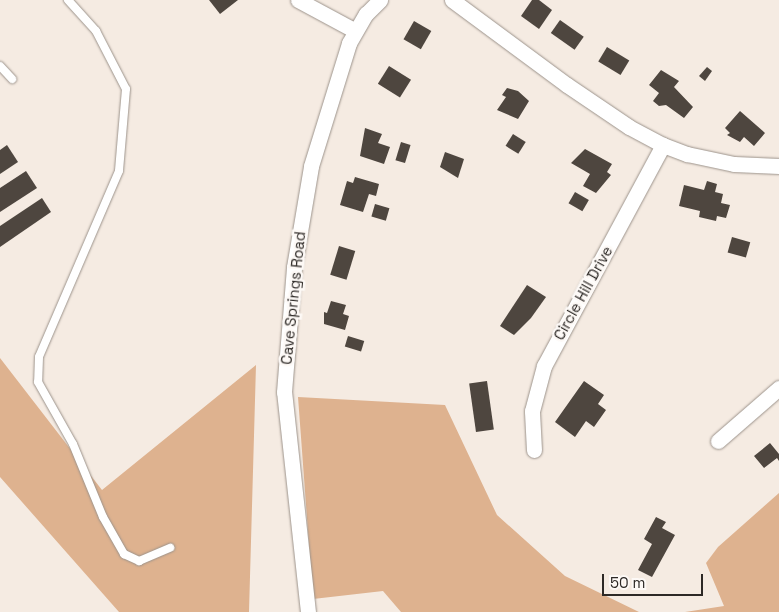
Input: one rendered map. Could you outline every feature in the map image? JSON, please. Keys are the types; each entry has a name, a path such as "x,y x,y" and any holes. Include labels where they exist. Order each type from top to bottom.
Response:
{"street":[{"path":"298,0 354,30"},
{"name":"Cave Springs Road","path":"308,612 284,392 288,325 311,166 354,30 380,0"},
{"path":"452,0 567,86 629,127 664,145 687,154 734,164 779,166"},
{"name":"Circle Hill Drive","path":"534,450 532,411 544,366 664,145"},
{"path":"718,441 779,388"}],"lane":[{"path":"68,0 96,31 126,89 119,172 39,356 38,382 73,444 103,517 124,554 139,561 170,548"},
{"path":"0,66 12,79"}],"shaded area":[{"path":"0,358 102,490 256,365 249,612 119,612 0,477"},
{"path":"298,397 445,405 497,515 565,576 639,612 401,612 383,591 313,599"},
{"path":"779,493 779,612 685,612 724,606 706,563 718,547"}],"building":[{"path":"209,0 238,0 220,14"},
{"path":"532,0 539,0 552,10 539,29 521,16"},
{"path":"560,20 584,37 575,50 551,33"},
{"path":"414,21 431,31 421,49 404,39"},
{"path":"607,47 629,60 621,75 598,62"},
{"path":"389,66 411,80 400,98 378,84"},
{"path":"707,67 712,71 705,81 699,76"},
{"path":"661,70 679,81 674,87 693,107 684,118 666,105 659,106 653,101 659,93 649,85"},
{"path":"507,88 518,91 529,101 518,119 497,110 506,97 502,95"},
{"path":"740,111 765,133 754,146 744,137 740,142 727,135 730,133 725,128"},
{"path":"365,128 382,134 378,143 390,147 384,164 360,156"},
{"path":"513,134 526,142 518,154 506,146"},
{"path":"401,142 411,145 405,163 395,160"},
{"path":"7,145 18,162 0,174 0,150"},
{"path":"585,149 612,164 607,172 611,175 596,193 583,186 590,174 571,163"},
{"path":"445,152 464,159 458,178 440,167"},
{"path":"26,171 37,188 0,212 0,188"},
{"path":"355,177 379,184 376,196 369,194 363,212 340,205 347,181 353,183"},
{"path":"707,181 717,184 715,192 723,194 721,203 730,205 726,218 717,216 716,221 699,217 700,211 679,206 684,185 704,190"},
{"path":"575,192 589,200 582,211 568,203"},
{"path":"42,198 51,212 0,247 0,226"},
{"path":"375,204 389,208 386,221 371,216"},
{"path":"732,237 750,242 746,258 728,252"},
{"path":"339,246 355,251 346,280 330,275"},
{"path":"527,285 546,297 531,318 514,335 500,326"},
{"path":"331,301 346,305 343,314 349,316 345,330 324,324 324,312 327,313"},
{"path":"348,336 364,341 361,351 345,347"},
{"path":"487,381 494,430 476,432 469,384"},
{"path":"584,381 604,395 598,404 606,410 594,427 586,421 575,437 555,422"},
{"path":"770,443 779,454 779,461 777,458 764,468 754,456"},
{"path":"656,517 666,522 662,528 675,535 652,577 638,570 652,544 644,539"}]}
